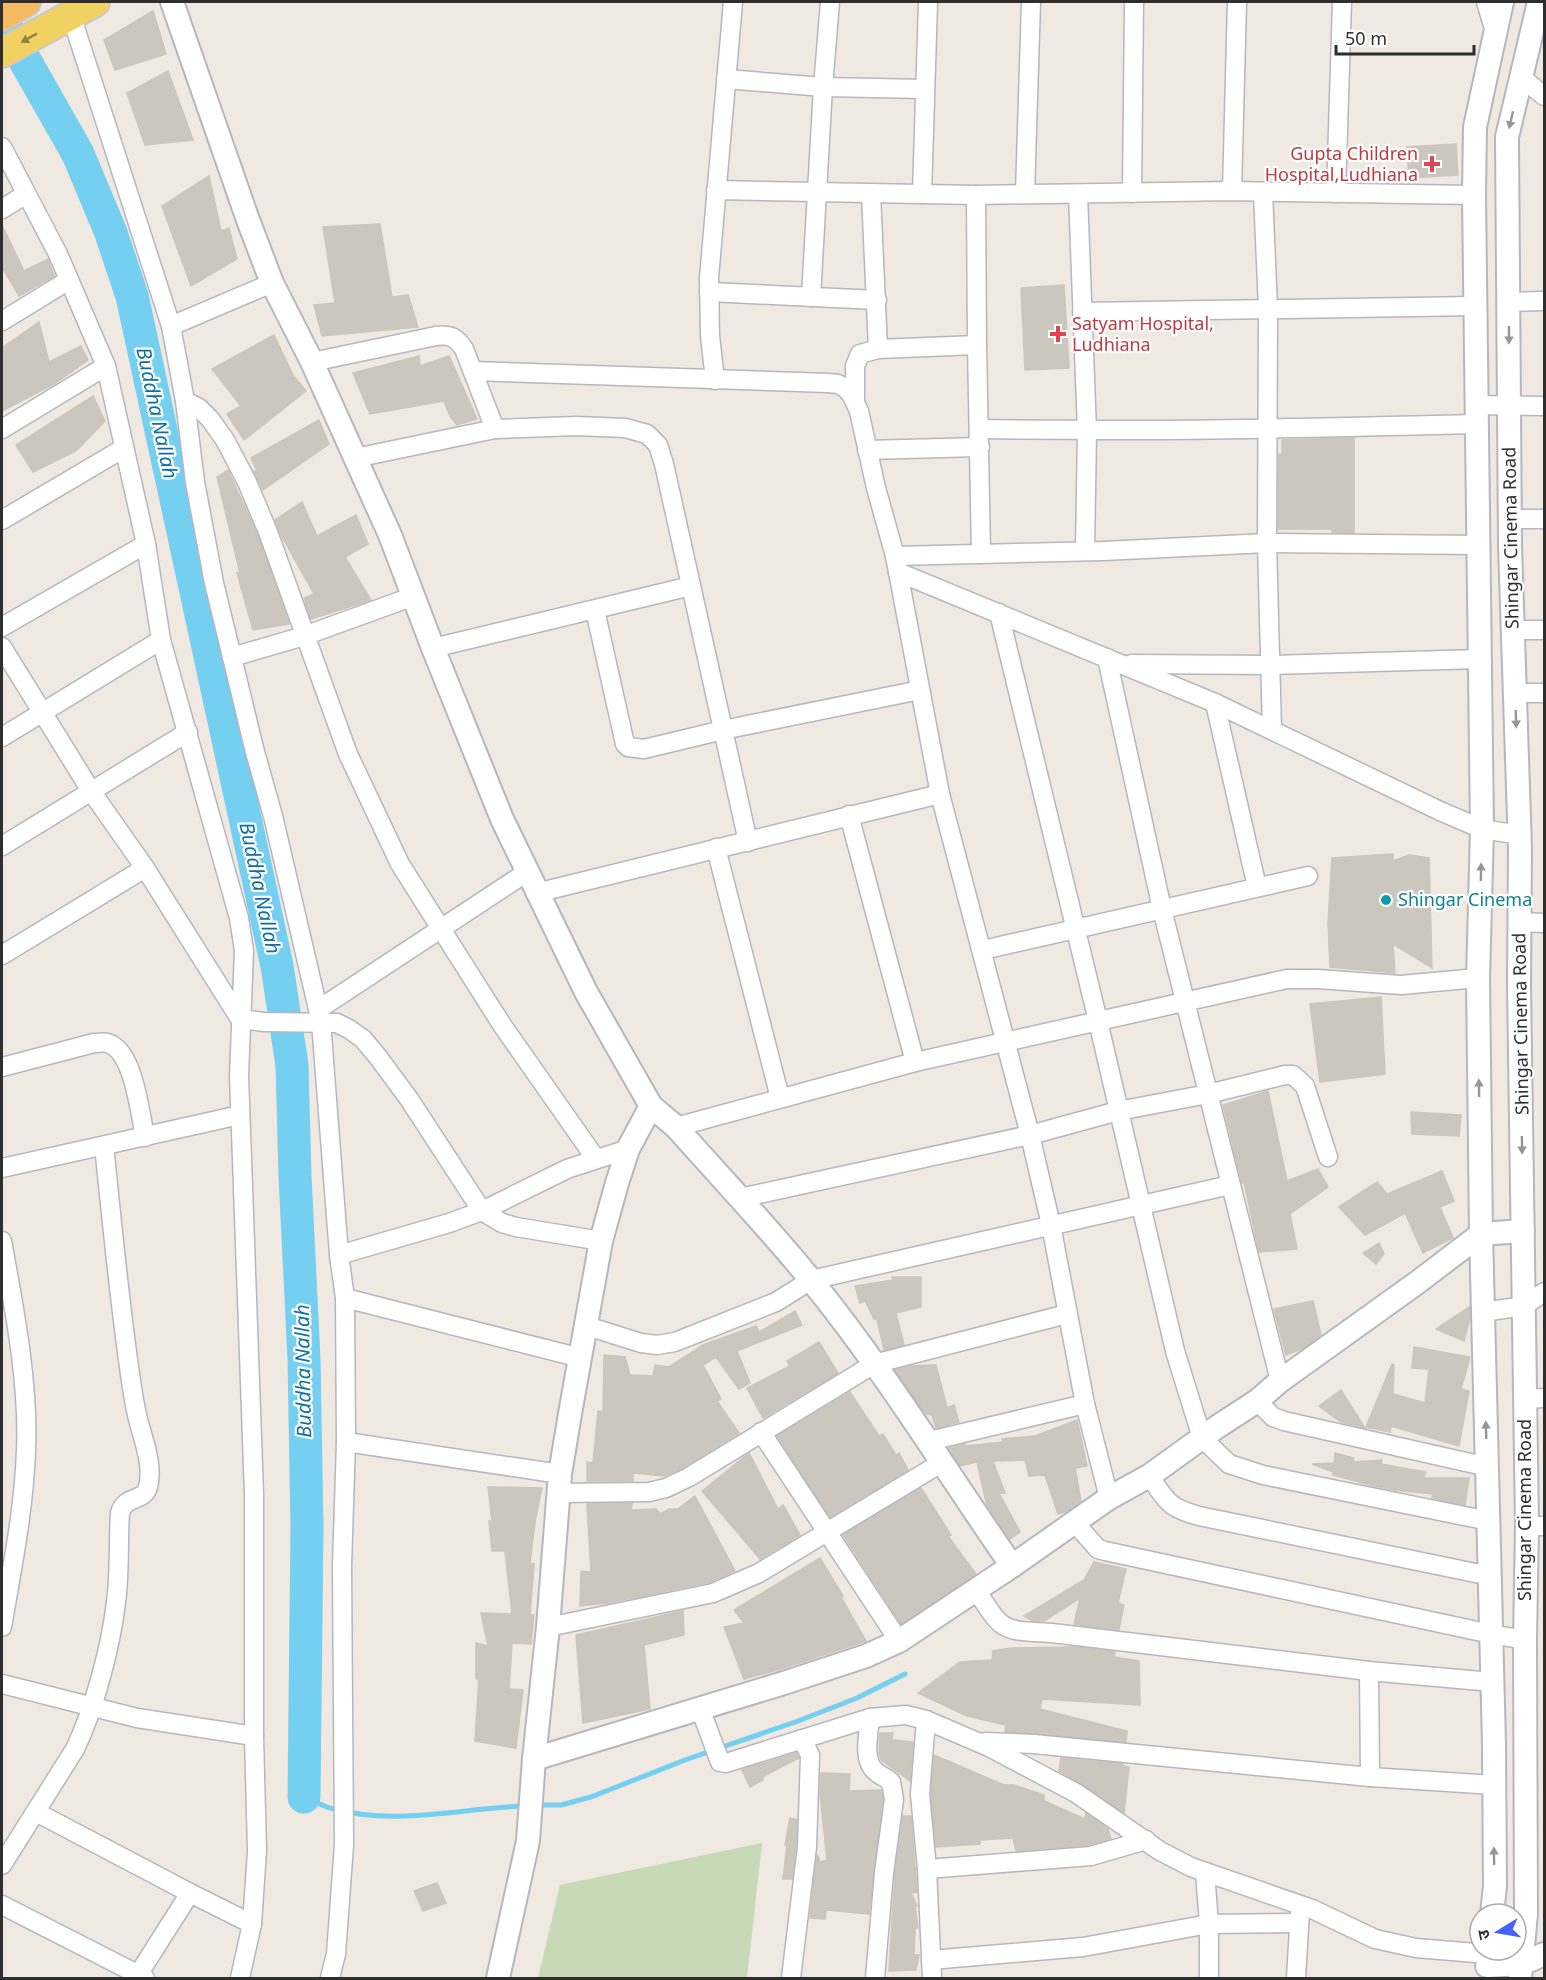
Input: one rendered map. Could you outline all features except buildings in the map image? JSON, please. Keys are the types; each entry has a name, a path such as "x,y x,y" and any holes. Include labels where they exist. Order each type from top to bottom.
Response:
{"highway":[{"path":"2,16 26,2"}],"main road":[{"path":"2,53 95,2"}],"street":[{"path":"172,2 272,283 312,362 390,535 502,819 585,992 651,1106 676,1127 811,1280 929,1442 1012,1566"},
{"path":"715,380 710,336 709,292 733,2"},
{"path":"811,297 830,2"},
{"path":"922,194 928,2"},
{"path":"1025,194 1031,2"},
{"path":"1132,193 1134,2"},
{"path":"1232,191 1237,2"},
{"path":"1336,193 1342,2"},
{"path":"1486,2 1495,32"},
{"name":"Shingar Cinema Road","path":"1493,1902 1494,1785 1481,1234 1478,978 1482,828 1474,195 1475,127 1502,2"},
{"name":"Shingar Cinema Road","path":"1526,1902 1525,1640 1536,1526 1534,1398 1524,1306 1520,835 1510,519 1507,137 1539,2"},
{"path":"64,18 171,326 214,583 273,816 317,1018 345,1298 346,1443 342,1566 344,1845 337,1944 330,1978"},
{"path":"1521,77 1545,96"},
{"path":"726,79 823,87 926,89"},
{"path":"2,147 58,254 106,366 146,544 161,640 239,918 244,951 240,1019 240,1115 254,1494 256,1851 252,1924 240,1978"},
{"path":"716,190 976,195 1232,191 1474,195"},
{"path":"1263,192 1268,310 1267,543 1272,730"},
{"path":"2,209 26,194"},
{"path":"871,194 878,349"},
{"path":"1078,194 1087,431 1085,551"},
{"path":"976,195 981,554"},
{"path":"2,321 69,280"},
{"path":"171,326 272,283"},
{"path":"709,292 877,300"},
{"path":"1508,302 1545,301"},
{"path":"1082,312 1476,306"},
{"path":"312,362 444,335 458,339 495,429"},
{"path":"977,345 878,349 865,352 857,359 855,400 896,564 940,794 1030,1135 1051,1225 1085,1404 1109,1498"},
{"path":"2,429 106,366"},
{"path":"473,371 838,384 845,388 855,400"},
{"path":"185,401 199,408 210,419 225,440 247,482 268,532 348,754 400,864 502,1025 596,1159"},
{"path":"867,450 980,438 1087,431 1268,429 1477,414 1509,405 1545,406"},
{"path":"355,458 495,429 576,426 625,428 647,434 658,445 664,464 748,842"},
{"path":"2,520 124,448"},
{"path":"1510,519 1545,519"},
{"path":"896,564 981,554 1267,543 1479,545"},
{"path":"2,627 146,544"},
{"path":"896,564 999,613 1215,703 1440,811 1482,828 1520,835"},
{"path":"433,648 692,586"},
{"path":"232,657 304,636 414,596"},
{"path":"595,609 625,744 628,747 644,749 723,730 920,690"},
{"path":"999,613 1175,1351 1211,1447 1240,1468 1263,1475 1489,1521"},
{"path":"1513,630 1545,630"},
{"path":"2,737 161,640"},
{"path":"2,647 91,791 145,868 240,1019"},
{"path":"1114,661 1270,664 1480,659"},
{"path":"1114,661 1162,909 1280,1381"},
{"path":"1515,693 1545,693"},
{"path":"1215,703 1257,887"},
{"path":"2,846 188,732"},
{"path":"536,893 940,794"},
{"path":"849,815 915,1062"},
{"path":"716,848 780,1098"},
{"path":"2,955 145,868"},
{"path":"317,1018 440,928 527,872"},
{"path":"983,950 1308,876"},
{"path":"1520,922 1545,923"},
{"path":"676,1127 915,1062 1287,979 1401,985 1478,978"},
{"path":"240,1019 264,1022 317,1018 337,1023 363,1039 409,1099 482,1211 502,1223 516,1227 602,1241"},
{"path":"2,1067 94,1043 109,1043 123,1056 132,1079 145,1137"},
{"path":"740,1198 1030,1135 1118,1111 1208,1094 1285,1075 1293,1075 1305,1086 1328,1157"},
{"path":"498,1978 528,1841 560,1484 581,1358 602,1241 628,1149 651,1106"},
{"path":"2,1168 240,1115"},
{"path":"2,1865 75,1749 83,1732 108,1648 117,1601 122,1505 144,1494 148,1489 147,1457 136,1412 126,1348 104,1146"},
{"path":"339,1255 482,1211 567,1169 628,1149"},
{"path":"587,1326 641,1343 657,1345 675,1342 776,1302 811,1280 1230,1185"},
{"path":"534,1758 866,1656 982,1598 1012,1566 1080,1528 1109,1498 1153,1481 1211,1447 1265,1408 1280,1381 1434,1271 1481,1234 1524,1231"},
{"path":"2,1241 17,1331 25,1401 26,1449 19,1534 2,1627"},
{"path":"1483,1312 1524,1306 1545,1292"},
{"path":"345,1298 581,1358"},
{"path":"346,1443 560,1484 649,1492 666,1488 689,1477 874,1364 1067,1314"},
{"path":"929,1442 1085,1404"},
{"path":"1265,1408 1300,1425 1488,1467"},
{"path":"761,1432 899,1641"},
{"path":"548,1628 713,1593 759,1573 941,1463"},
{"path":"1153,1481 1170,1505 1177,1510 1490,1576"},
{"path":"1080,1528 1098,1549 1491,1635 1525,1640"},
{"path":"982,1598 998,1623 1016,1631 1052,1633 1369,1671 1492,1682"},
{"path":"1369,1671 1370,1777"},
{"path":"2,1684 137,1718 254,1736"},
{"path":"700,1708 720,1762 726,1763 870,1718 906,1715 926,1719 977,1741 1076,1793 1160,1851 1191,1867 1301,1904 1375,1939 1468,1958"},
{"path":"870,1718 868,1746 871,1765 875,1771 891,1782 894,1799 884,1874 875,1978"},
{"path":"926,1719 920,1794 927,1869 932,1978"},
{"path":"791,1978 807,1847 810,1755 802,1739"},
{"path":"977,1741 1034,1744 1370,1777 1494,1785"},
{"path":"36,1812 252,1924"},
{"path":"927,1869 1090,1857 1146,1840"},
{"path":"1205,1872 1209,1924 1209,1978"},
{"path":"2,1905 140,1977 189,1893"},
{"path":"1296,1978 1301,1904"},
{"path":"932,1960 1083,1947 1209,1924 1299,1923"},
{"path":"1528,1956 1545,1940"}],"green space":[{"path":"762,1843 747,1978 538,1978 560,1885"}],"waterway":[{"name":"Buddha Nallah","path":"2,20 78,154 111,233 132,296 277,966 292,1065 304,1359 307,1527 304,1797"},
{"path":"535,1805 561,1805 591,1797 685,1760 857,1698 905,1674"},
{"path":"304,1797 334,1809 382,1816 430,1815 526,1806"}],"place":[{"name":"Gupta Children Hospital,Ludhiana","path":"1432,164"},
{"name":"Satyam Hospital, Ludhiana","path":"1058,334"},
{"name":"Shingar Cinema","path":"1386,900"}]}
